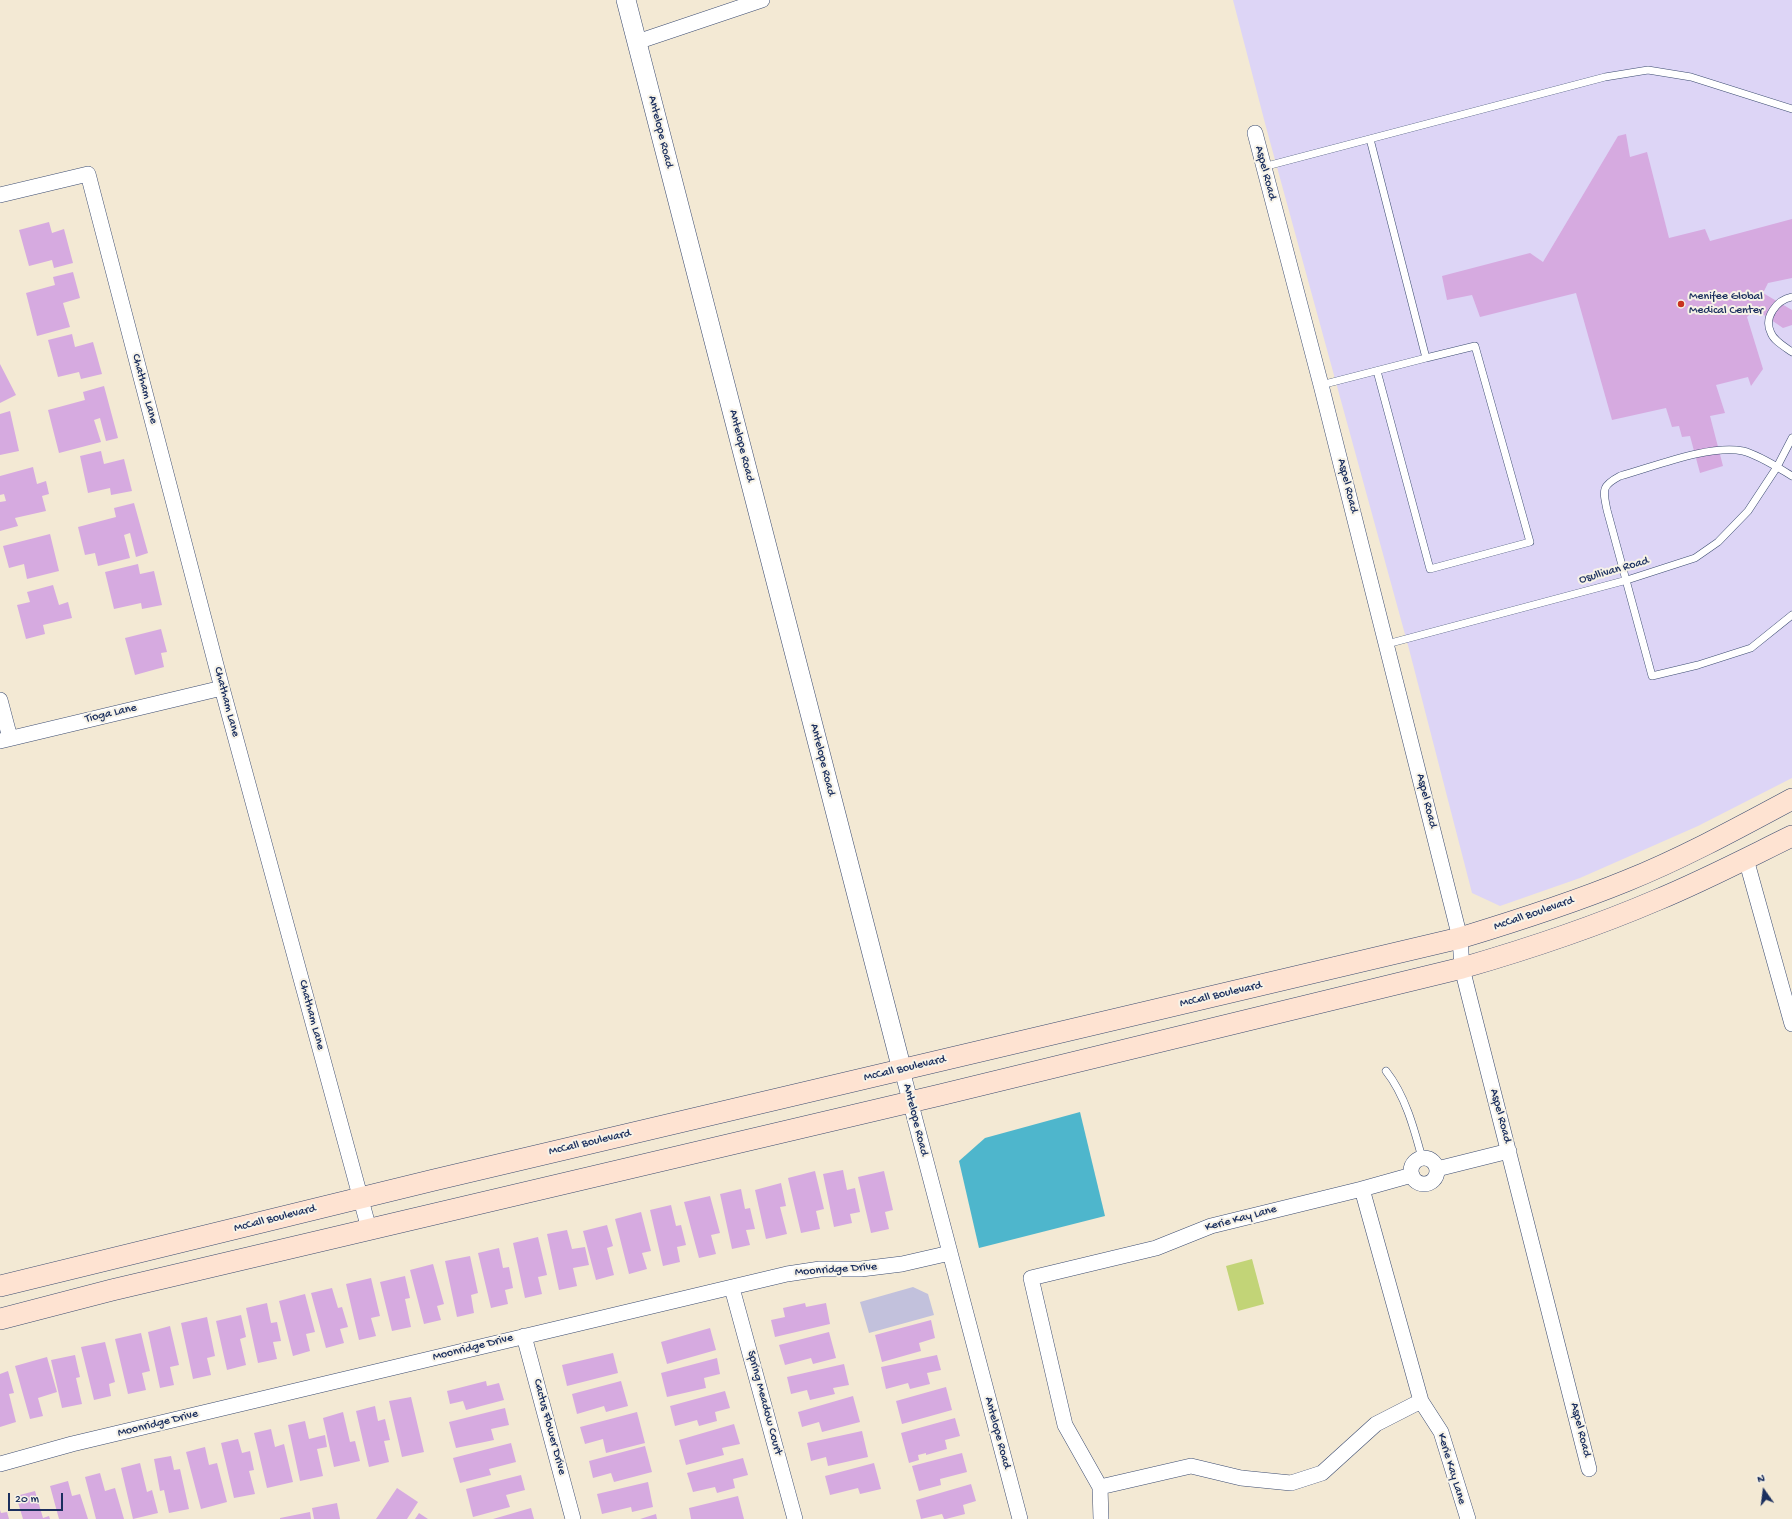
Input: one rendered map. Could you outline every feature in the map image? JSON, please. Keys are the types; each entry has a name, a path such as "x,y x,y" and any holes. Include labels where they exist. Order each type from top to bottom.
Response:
{"main road":[{"name":"McCall Boulevard","path":"0,1286 360,1198 1460,938 1510,923 1626,881 1713,842 1792,799"},
{"path":"0,1319 112,1290 910,1102 1462,968 1522,951 1656,900 1746,859 1792,836"}],"street":[{"name":"Antelope Road","path":"626,0 910,1102 1020,1519"},
{"path":"637,42 762,0"},
{"name":"Aspel Road","path":"1254,133 1321,385 1387,644 1460,938 1462,968 1589,1469"},
{"name":"Chatham Lane","path":"0,195 88,174 222,688 369,1229"},
{"name":"Tioga Lane","path":"5,739 222,688"},
{"path":"0,700 5,739"},
{"path":"1746,859 1792,1024"},
{"path":"1437,1169 1509,1151"},
{"path":"1422,1158 1432,1160 1437,1169 1435,1178 1428,1183 1419,1182 1412,1175 1413,1164 1422,1158"},
{"path":"1362,1189 1412,1175"},
{"name":"Kerie Kay Lane","path":"1101,1519 1100,1487 1065,1425 1031,1278 1156,1248 1211,1226 1362,1189 1420,1401 1441,1432 1468,1519"},
{"name":"Moonridge Drive","path":"0,1464 72,1444 787,1274 820,1269 861,1269 902,1264 950,1253"},
{"name":"Spring Meadow Court","path":"732,1288 795,1519"},
{"name":"Cactus Flower Drive","path":"524,1336 573,1519"},
{"path":"1100,1487 1191,1466 1241,1478 1291,1483 1322,1473 1376,1424 1420,1401"}],"lane":[{"path":"1263,167 1605,77 1648,70 1691,77 1792,110"},
{"path":"1370,139 1426,358"},
{"path":"1792,297 1786,298 1773,310 1768,322 1770,333 1779,343 1792,352"},
{"path":"1321,385 1475,346 1530,542 1430,569 1377,371"},
{"name":"Osullivan Road","path":"1387,644 1627,580 1695,558 1718,542 1748,511 1777,467 1792,438"},
{"path":"1792,476 1777,467 1744,452 1729,449 1713,451 1620,476 1608,482 1604,493 1607,510 1652,676 1698,665 1752,648 1792,615"},
{"path":"1386,1071 1395,1082 1408,1113 1422,1158"}],"shaded area":[{"path":"1233,0 1792,0 1792,778 1698,826 1580,878 1500,906 1472,893 1409,649 1266,127"},
{"path":"913,1287 928,1294 934,1315 869,1333 860,1302"}],"green space":[{"path":"1252,1259 1264,1304 1238,1311 1226,1266"}],"water":[{"path":"1080,1112 1105,1216 979,1248 959,1161 985,1138"}],"building":[{"name":"Menifee Global Medical Center","path":"1626,134 1630,157 1647,152 1669,238 1705,229 1710,241 1792,219 1792,278 1768,283 1763,293 1792,310 1792,325 1783,328 1755,309 1747,317 1763,369 1751,386 1748,377 1716,385 1725,413 1710,416 1723,466 1700,473 1690,436 1682,437 1679,426 1672,427 1666,408 1612,420 1576,293 1480,317 1472,295 1447,300 1442,276 1530,253 1543,262 1618,136"},
{"path":"49,222 52,233 64,229 73,263 54,268 52,260 29,266 19,230"},
{"path":"73,272 80,298 63,303 70,327 37,336 26,293 55,285 53,277"},
{"path":"72,334 75,347 93,342 102,374 81,379 79,372 58,377 48,340"},
{"path":"0,364 16,395 0,403"},
{"path":"104,386 118,438 106,441 100,418 94,420 101,442 59,453 48,410 85,400 83,392"},
{"path":"10,411 19,451 0,455 0,414"},
{"path":"101,451 104,464 124,459 132,491 111,495 110,488 88,493 80,456"},
{"path":"33,467 37,484 46,481 49,494 42,496 46,511 15,518 18,526 0,531 0,502 6,501 4,494 0,495 0,476"},
{"path":"134,503 148,553 136,557 130,533 124,535 130,558 98,566 95,553 85,555 78,527 116,517 114,508"},
{"path":"50,534 59,571 27,579 24,564 9,568 3,546"},
{"path":"138,564 140,574 154,571 162,605 142,609 141,603 114,609 105,572"},
{"path":"53,585 59,605 68,602 72,618 43,625 45,634 26,639 17,605 30,602 27,592"},
{"path":"161,629 167,652 161,653 164,667 135,675 125,638"},
{"path":"843,1170 847,1190 855,1188 860,1212 850,1214 852,1223 834,1227 823,1174"},
{"path":"815,1171 824,1209 816,1211 820,1229 801,1233 788,1178"},
{"path":"884,1171 893,1210 885,1212 889,1229 871,1233 858,1177"},
{"path":"781,1183 786,1206 780,1207 787,1234 766,1239 755,1190"},
{"path":"741,1189 745,1209 750,1208 755,1229 746,1230 750,1245 732,1249 720,1194"},
{"path":"710,1196 720,1233 711,1235 716,1254 699,1258 684,1202"},
{"path":"671,1205 676,1226 681,1225 686,1245 677,1247 680,1262 663,1266 650,1210"},
{"path":"641,1212 651,1251 642,1253 647,1269 629,1274 615,1219"},
{"path":"607,1225 613,1246 607,1248 614,1275 596,1280 583,1231"},
{"path":"567,1230 572,1249 585,1247 589,1265 573,1268 577,1286 559,1290 547,1234"},
{"path":"538,1237 547,1275 538,1277 542,1294 525,1298 513,1243"},
{"path":"499,1248 503,1268 509,1267 513,1288 505,1290 508,1304 491,1308 478,1253"},
{"path":"470,1256 478,1293 471,1295 474,1313 457,1317 445,1261"},
{"path":"433,1264 444,1304 437,1306 441,1320 424,1324 410,1270"},
{"path":"405,1276 410,1298 405,1299 411,1327 392,1331 380,1282"},
{"path":"371,1278 380,1316 371,1318 376,1336 359,1340 346,1284"},
{"path":"332,1288 338,1308 342,1307 348,1327 340,1329 344,1343 326,1348 311,1293"},
{"path":"305,1294 315,1332 306,1334 310,1351 293,1356 279,1301"},
{"path":"267,1303 271,1323 277,1322 281,1341 273,1342 277,1359 258,1363 246,1308"},
{"path":"805,1303 806,1307 826,1303 830,1324 775,1337 771,1320 785,1317 783,1308"},
{"path":"241,1315 246,1337 240,1339 246,1365 227,1370 216,1321"},
{"path":"207,1317 215,1356 207,1358 211,1375 193,1379 181,1323"},
{"path":"931,1320 935,1338 919,1343 921,1351 882,1362 875,1335"},
{"path":"170,1326 179,1365 170,1367 174,1385 160,1388 148,1332"},
{"path":"710,1328 716,1350 667,1364 661,1342"},
{"path":"829,1332 836,1358 813,1364 811,1358 785,1365 779,1345"},
{"path":"141,1333 150,1371 142,1373 146,1390 128,1394 115,1339"},
{"path":"105,1342 115,1382 109,1384 111,1396 94,1400 81,1347"},
{"path":"613,1353 618,1373 567,1386 562,1365"},
{"path":"75,1355 80,1377 76,1378 82,1404 62,1408 51,1360"},
{"path":"937,1355 941,1370 927,1373 930,1384 910,1389 908,1383 886,1389 881,1367"},
{"path":"47,1357 57,1392 38,1398 43,1416 30,1419 15,1366"},
{"path":"717,1358 720,1374 704,1378 706,1388 667,1397 661,1373"},
{"path":"844,1364 849,1385 833,1388 835,1394 810,1400 807,1390 791,1394 787,1377"},
{"path":"8,1371 14,1393 9,1394 16,1422 0,1427 0,1374"},
{"path":"486,1381 487,1386 499,1383 504,1400 466,1410 463,1401 450,1404 447,1391"},
{"path":"621,1381 628,1406 606,1412 604,1406 577,1414 572,1394"},
{"path":"946,1387 952,1410 902,1424 896,1401"},
{"path":"725,1391 730,1408 715,1412 717,1421 699,1426 697,1420 675,1426 670,1406"},
{"path":"853,1396 860,1422 822,1432 819,1422 802,1427 798,1412"},
{"path":"411,1397 424,1452 402,1457 389,1401"},
{"path":"375,1406 378,1421 385,1419 390,1440 384,1441 389,1462 369,1467 356,1411"},
{"path":"505,1408 509,1425 491,1429 494,1440 456,1448 449,1422"},
{"path":"343,1412 350,1442 355,1441 360,1461 334,1467 323,1418"},
{"path":"637,1412 645,1443 606,1453 603,1439 585,1444 580,1427"},
{"path":"955,1418 960,1436 945,1440 947,1449 926,1455 926,1453 918,1455 919,1460 909,1463 901,1433"},
{"path":"305,1421 309,1439 325,1435 327,1447 317,1449 323,1476 300,1481 288,1425"},
{"path":"734,1424 740,1444 722,1448 724,1455 686,1465 679,1440"},
{"path":"271,1429 275,1447 284,1444 293,1482 267,1488 254,1433"},
{"path":"862,1431 868,1457 828,1466 826,1457 811,1461 807,1443"},
{"path":"238,1439 242,1453 250,1451 254,1470 249,1471 255,1494 234,1498 221,1443"},
{"path":"511,1443 516,1462 489,1469 491,1475 460,1483 453,1458"},
{"path":"645,1446 652,1472 614,1482 611,1473 593,1478 589,1461"},
{"path":"205,1447 209,1465 217,1463 227,1502 201,1509 186,1452"},
{"path":"962,1453 967,1472 940,1479 941,1485 919,1491 912,1466"},
{"path":"171,1456 174,1470 180,1469 189,1509 169,1513 164,1490 160,1491 154,1459"},
{"path":"743,1458 748,1475 733,1479 735,1488 717,1493 715,1487 693,1492 687,1473"},
{"path":"140,1463 147,1492 152,1490 158,1513 133,1519 121,1468"},
{"path":"874,1463 881,1489 860,1494 858,1488 830,1495 825,1476"},
{"path":"100,1473 105,1491 115,1488 124,1519 96,1519 85,1477"},
{"path":"521,1475 525,1490 506,1495 510,1507 473,1517 466,1489"},
{"path":"68,1481 72,1496 80,1494 88,1519 59,1519 50,1486"},
{"path":"648,1482 653,1507 632,1512 631,1507 602,1514 597,1494"},
{"path":"971,1484 976,1501 963,1505 965,1514 946,1519 944,1519 942,1514 921,1519 916,1500"},
{"path":"397,1488 418,1502 407,1519 376,1519"},
{"path":"35,1491 43,1518 49,1516 50,1519 23,1519 16,1496"},
{"path":"738,1496 744,1519 691,1519 689,1508"},
{"path":"337,1503 340,1519 314,1519 312,1508"},
{"path":"531,1508 534,1519 493,1519"},
{"path":"0,1510 1,1513 7,1512 9,1519 0,1519"},
{"path":"310,1512 311,1519 280,1519 280,1518"},
{"path":"419,1513 428,1519 415,1519"},
{"path":"656,1514 657,1519 640,1519"}],"place":[{"name":"Menifee Global Medical Center","path":"1681,304"}]}
